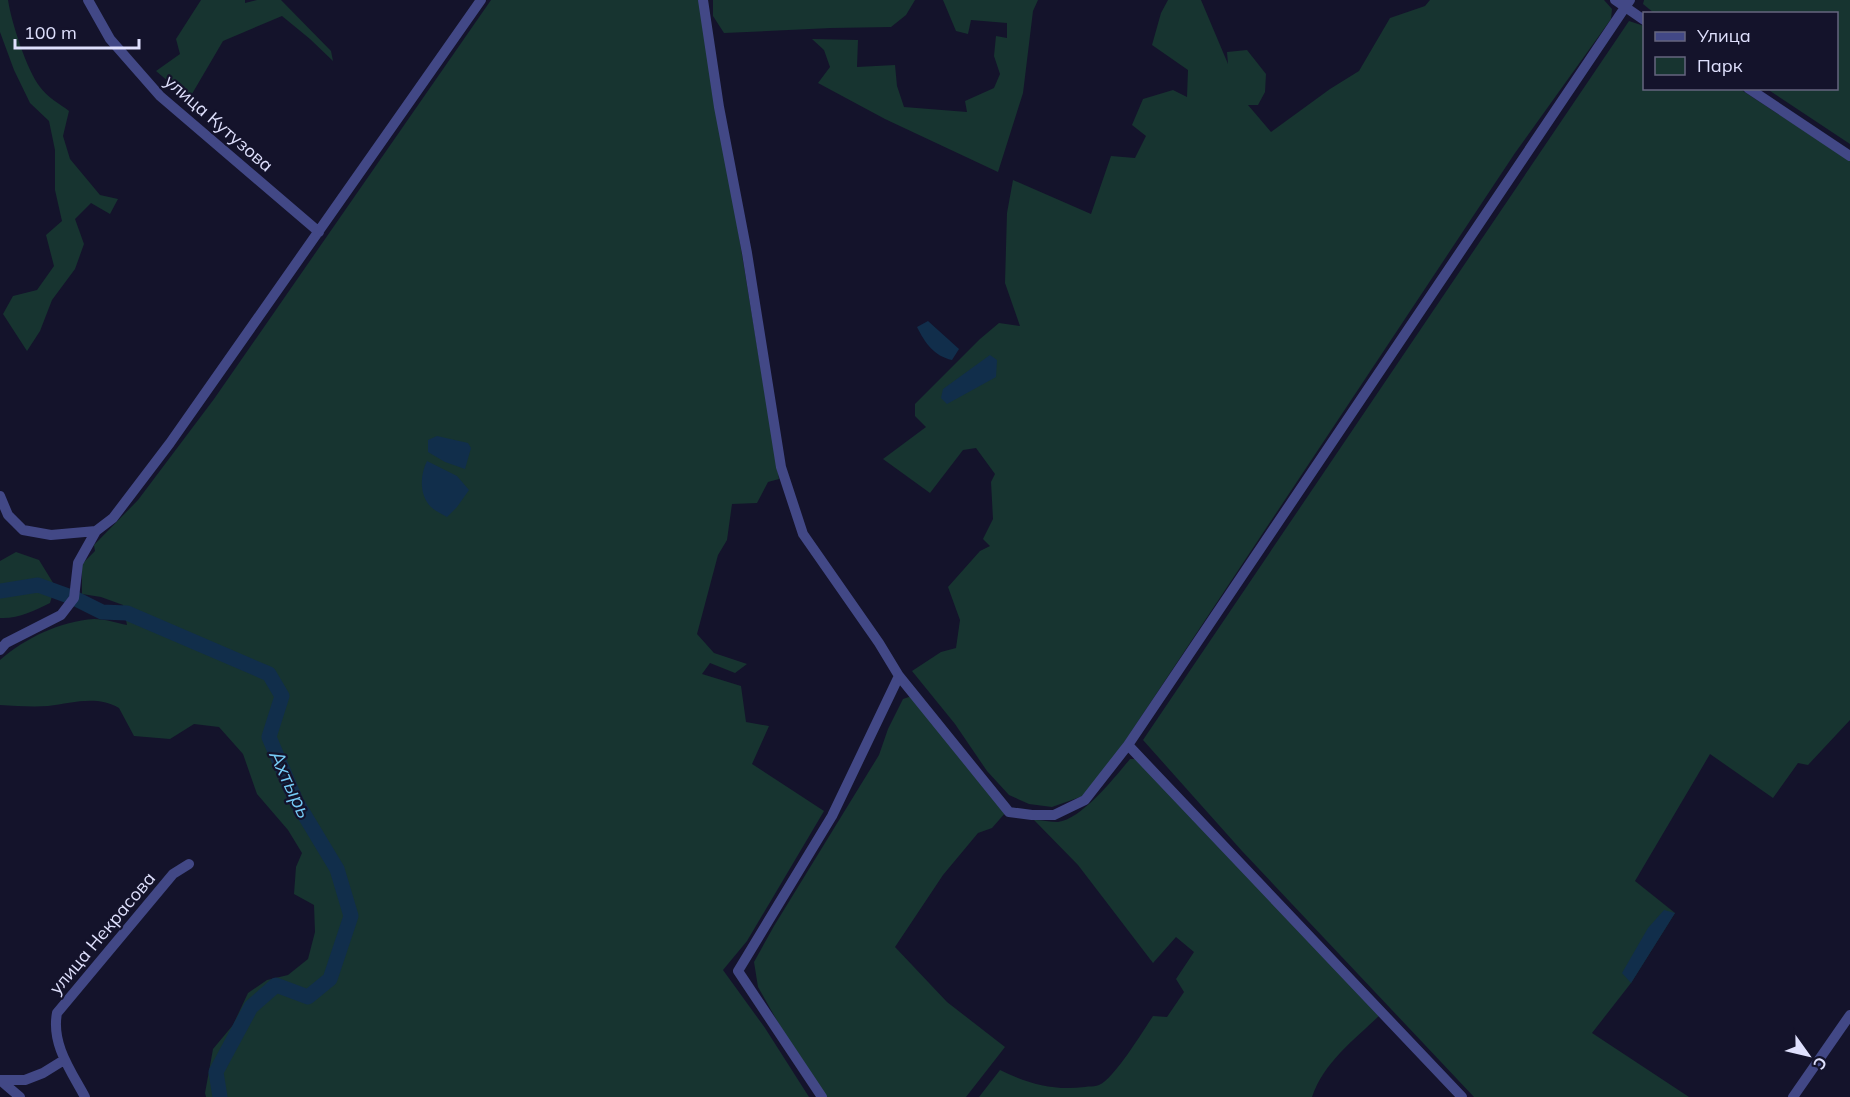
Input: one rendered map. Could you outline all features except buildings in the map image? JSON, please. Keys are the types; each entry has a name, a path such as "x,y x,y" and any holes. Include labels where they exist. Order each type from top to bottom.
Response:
{"street":[{"name":"улица Кутузова","path":"88,0 110,39 160,96 319,232"},
{"path":"0,650 6,643 61,615 74,598 78,563 96,531 112,518 136,489 481,0"},
{"path":"704,0 719,107 747,253 781,467 803,534 879,643 899,676 1010,812 1032,815 1054,815 1085,800 1128,745 1627,3"},
{"path":"1615,0 1627,3 1643,19"},
{"path":"1751,90 1850,156"},
{"path":"0,496 8,514 23,530 51,535 96,531"},
{"path":"822,1097 738,971 832,816 899,676"},
{"path":"1128,745 1462,1097"},
{"name":"улица Некрасова","path":"86,1097 64,1060 54,1026 57,1013 173,874 189,864"},
{"path":"1793,1097 1850,1015"},
{"path":"0,1080 25,1080 43,1073 64,1060"},
{"path":"0,1080 20,1097"}],"green space":[{"path":"0,0 8,0 20,45 35,80 46,94 69,111 63,136 70,159 100,195 118,199 110,214 91,203 75,219 84,244 75,269 52,300 40,331 27,351 3,314 13,296 37,290 54,266 46,235 62,221 55,190 55,150 49,121 30,103 14,70 0,32"},
{"path":"201,0 245,0 245,3 257,0 281,0 331,51 333,61 282,16 223,41 189,99 156,71 180,54 176,39"},
{"path":"491,0 700,0 779,479 768,482 757,503 732,504 727,540 718,555 697,634 714,653 747,664 735,673 710,663 702,674 741,686 746,722 769,726 752,764 824,811 747,941 723,970 765,1028 809,1097 206,1097 213,1049 233,1025 248,993 267,980 288,975 308,959 315,932 314,905 294,894 296,867 302,853 288,830 257,794 243,754 219,727 194,724 170,739 134,736 119,708 102,702 84,701 42,706 0,705 0,660 32,638 56,627 82,620 107,620 127,625 123,605 101,597 82,594 82,564 95,551 94,545 138,500 214,399"},
{"path":"713,0 915,0 906,15 891,27 724,33 713,16"},
{"path":"943,0 1038,0 1033,11 1023,93 998,172 885,119 818,83 830,67 824,50 812,39 858,40 857,67 895,65 897,86 904,107 967,112 965,101 994,88 1000,74 994,56 996,36 1007,38 1007,23 971,20 968,34 956,31"},
{"path":"1168,0 1201,0 1228,64 1227,52 1247,50 1266,74 1265,92 1258,105 1248,105 1271,132 1359,71 1390,18 1425,6 1430,0 1604,0 1612,9 1611,19 1515,153 1121,747 1083,796 1052,807 1029,804 1009,795 987,771 955,724 912,671 941,652 956,648 960,620 948,587 980,551 990,546 983,539 993,519 991,482 995,474 976,448 963,450 930,493 883,459 926,427 915,416 915,404 980,339 999,323 1020,326 1005,283 1007,213 1013,180 1091,214 1111,156 1135,158 1146,136 1132,125 1143,99 1173,90 1187,97 1188,70 1152,45 1161,13"},
{"path":"1644,0 1850,0 1850,144 1769,90 1838,90 1838,12 1653,12 1643,4"},
{"path":"1629,21 1643,26 1643,90 1742,90 1850,161 1850,720 1808,765 1798,763 1773,798 1710,754 1635,881 1675,913 1631,983 1592,1033 1689,1097 1474,1097 1242,851 1143,740"},
{"path":"16,552 39,560 55,586 50,603 20,616 0,618 0,561"},
{"path":"912,696 1006,812 992,828 978,833 943,875 895,947 947,1002 1005,1047 966,1097 826,1097 788,1040 758,987 754,962 879,755 888,729 903,699"},
{"path":"1130,759 1138,759 1380,1015 1332,1062 1317,1084 1312,1097 979,1097 1000,1070 1031,1083 1052,1087 1074,1088 1099,1085 1120,1064 1153,1016 1167,1017 1184,992 1176,979 1194,952 1176,937 1153,963 1078,865 1034,820 1058,822 1077,813 1097,796"}],"water":[{"path":"928,321 959,349 952,360 935,352 923,338 917,327"},
{"path":"990,355 997,360 996,377 947,404 941,398 943,389"},
{"path":"437,436 468,443 471,448 465,469 445,462 428,452 428,440"},
{"path":"427,461 457,476 469,490 447,517 431,507 424,497 422,479"},
{"path":"1664,910 1675,913 1631,983 1622,973 1648,928"}],"waterway":[{"name":"Ахтырь","path":"0,591 38,585 74,598 102,612 127,613 269,674 282,696 269,737 296,801 337,869 351,916 330,979 308,997 276,985 251,1007 216,1072 220,1097"}]}
